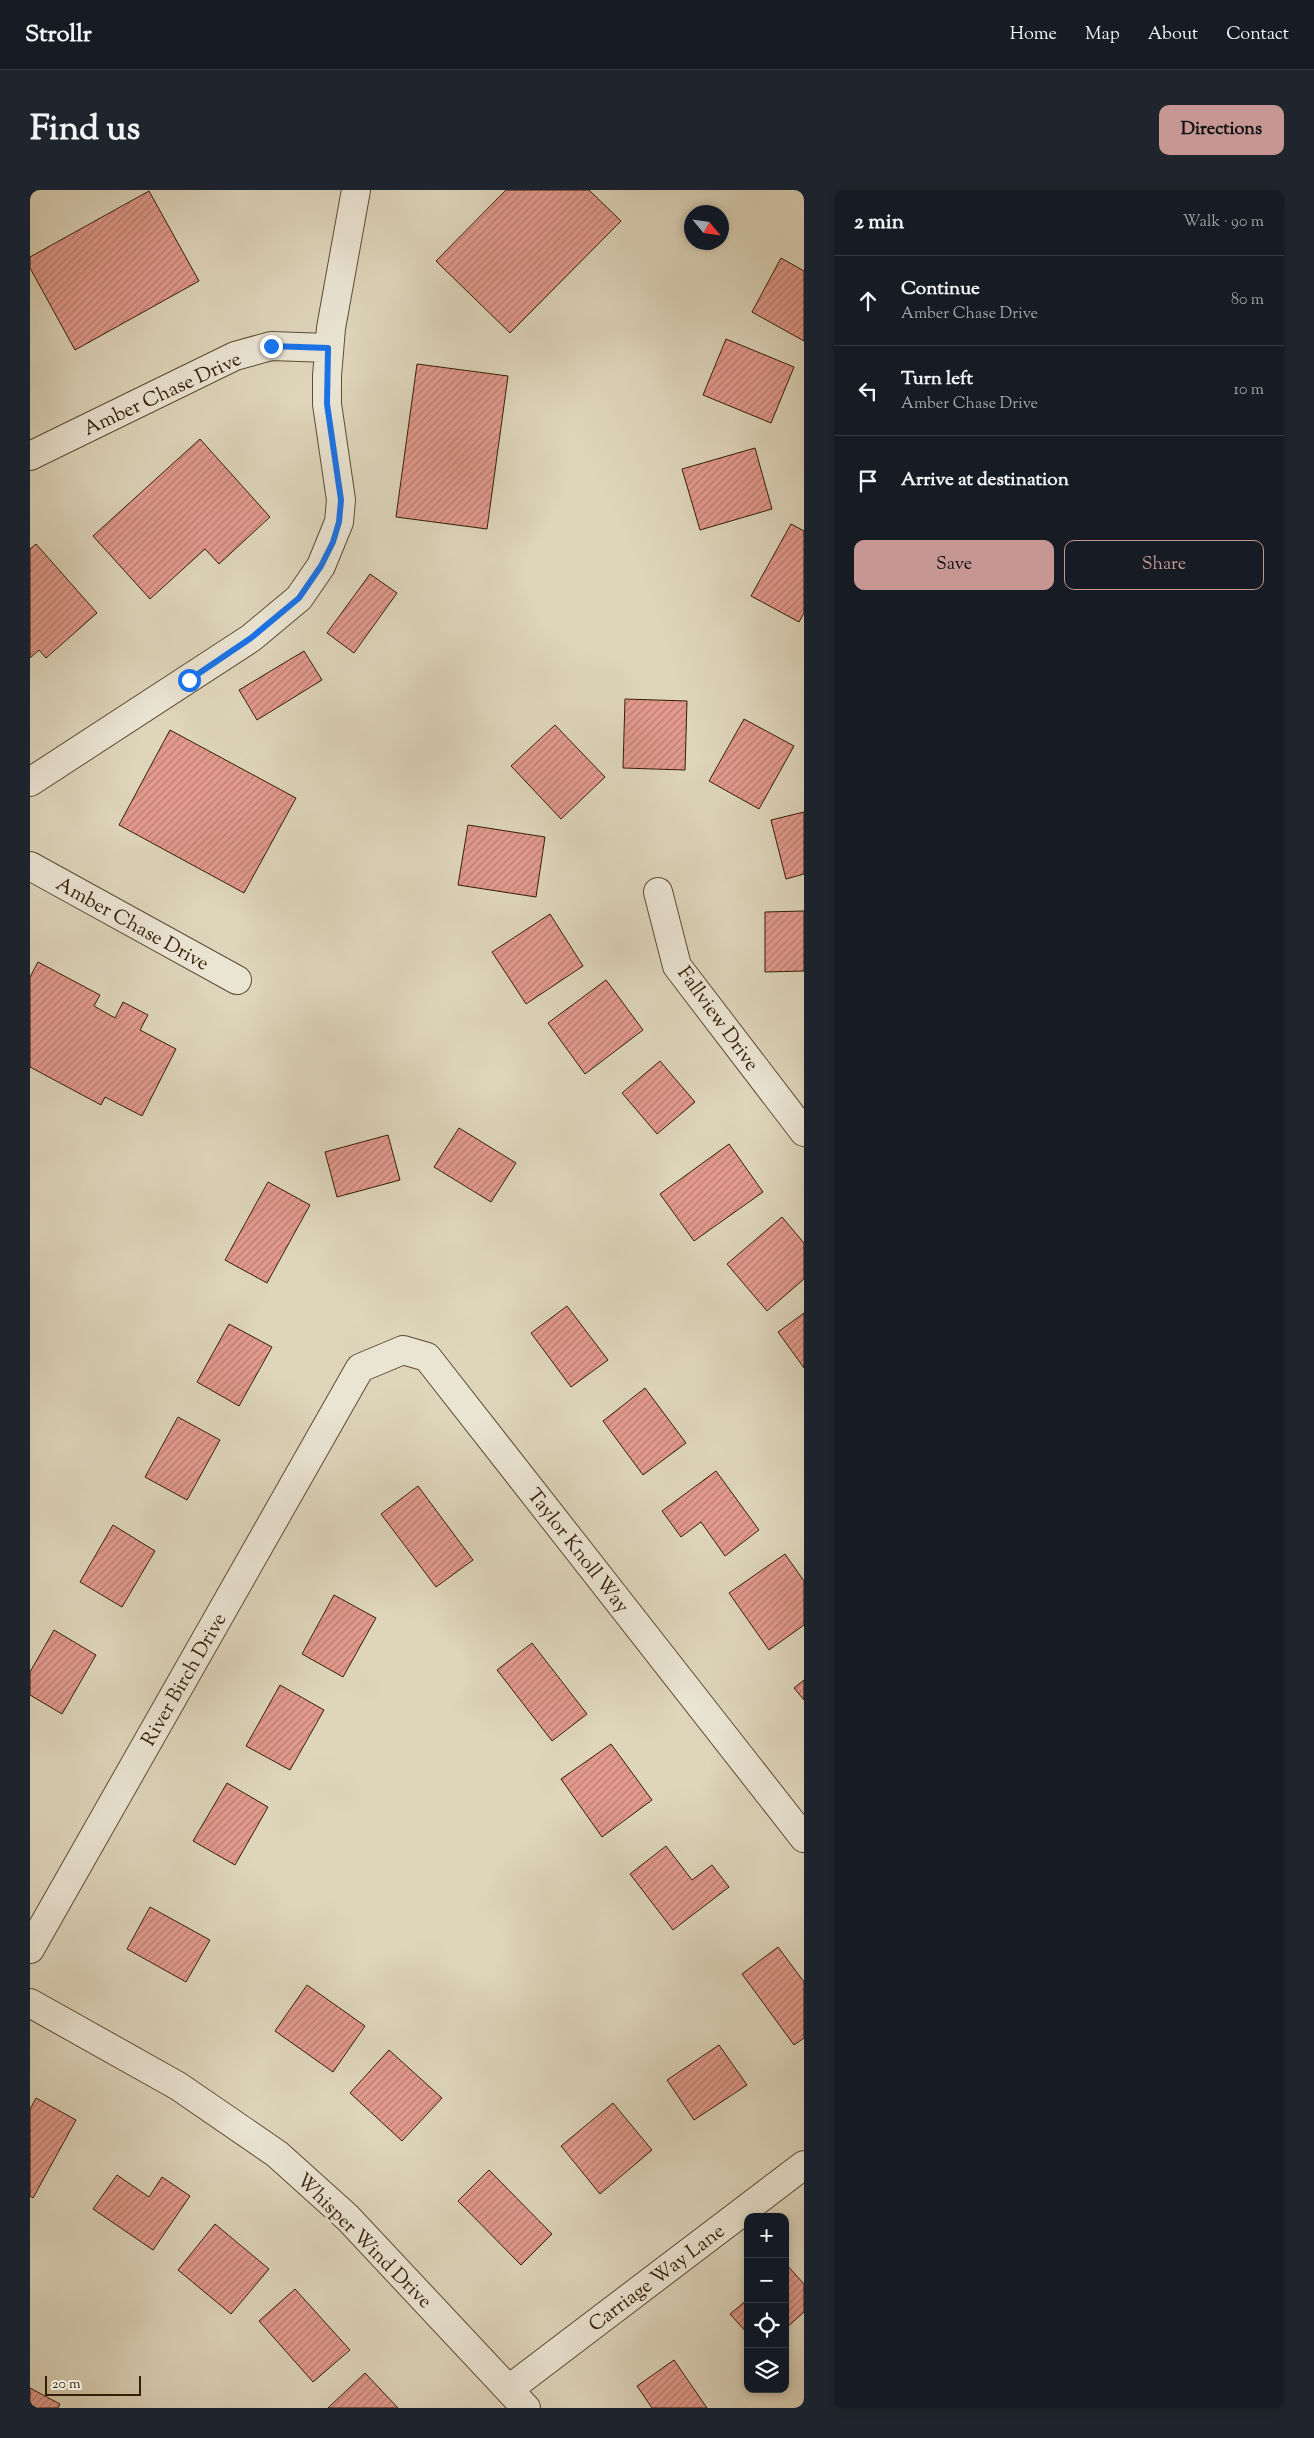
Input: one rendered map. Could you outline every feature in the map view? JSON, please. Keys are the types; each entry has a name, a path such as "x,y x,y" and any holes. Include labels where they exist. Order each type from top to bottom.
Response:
{"street":[{"path":"30,782 251,638 299,598 311,583 333,542 339,522 341,500 327,404 328,348 356,190"},
{"name":"Amber Chase Drive","path":"30,456 235,356 271,346 328,348"},
{"name":"Amber Chase Drive","path":"30,866 237,980"},
{"name":"Fallview Drive","path":"658,892 677,966 804,1132"},
{"name":"Taylor Knoll Way","path":"336,1409 360,1368 403,1350 427,1357 804,1838"},
{"name":"River Birch Drive","path":"30,1949 336,1409"},
{"name":"Whisper Wind Drive","path":"30,2003 178,2086 277,2154 348,2218 518,2399"},
{"name":"Carriage Way Lane","path":"518,2399 804,2165"}],"building":[{"path":"506,190 589,190 621,221 510,333 436,261"},
{"path":"149,191 199,281 75,350 30,268 30,257"},
{"path":"781,258 804,271 804,341 752,312"},
{"path":"726,339 794,367 771,423 703,395"},
{"path":"417,364 508,376 487,529 396,517"},
{"path":"200,439 270,517 219,564 205,549 150,599 93,536"},
{"path":"755,448 772,509 700,530 682,469"},
{"path":"791,524 804,531 804,613 799,622 751,596"},
{"path":"36,544 97,613 46,658 39,650 30,658 30,549"},
{"path":"370,574 397,593 354,653 327,633"},
{"path":"304,651 322,680 257,720 239,690"},
{"path":"625,699 687,701 685,770 623,768"},
{"path":"744,719 794,746 759,809 709,781"},
{"path":"555,725 605,777 561,819 511,766"},
{"path":"170,730 296,798 244,893 119,825"},
{"path":"804,812 804,874 786,879 771,820"},
{"path":"468,825 545,837 536,897 458,885"},
{"path":"804,911 804,971 765,972 765,912"},
{"path":"550,914 583,966 526,1004 492,952"},
{"path":"38,962 100,995 94,1006 115,1018 123,1002 148,1015 140,1030 176,1049 142,1116 105,1097 101,1105 30,1067 30,977"},
{"path":"606,980 643,1030 585,1074 548,1023"},
{"path":"660,1061 695,1102 657,1134 622,1093"},
{"path":"459,1128 516,1163 491,1202 434,1167"},
{"path":"388,1135 400,1180 337,1197 325,1152"},
{"path":"729,1144 763,1192 694,1241 660,1194"},
{"path":"268,1182 310,1205 267,1283 225,1260"},
{"path":"782,1217 804,1243 804,1279 767,1311 727,1264"},
{"path":"567,1306 608,1360 571,1387 531,1333"},
{"path":"804,1313 804,1368 778,1332"},
{"path":"229,1324 272,1347 239,1406 197,1382"},
{"path":"645,1388 686,1443 643,1475 603,1421"},
{"path":"178,1417 220,1440 187,1500 145,1477"},
{"path":"716,1471 759,1530 725,1556 701,1522 681,1537 662,1511"},
{"path":"418,1486 473,1560 436,1587 381,1514"},
{"path":"113,1525 155,1551 122,1607 80,1582"},
{"path":"785,1554 804,1581 804,1625 769,1650 729,1593"},
{"path":"334,1595 376,1618 343,1677 302,1654"},
{"path":"54,1630 96,1655 62,1714 30,1695 30,1672"},
{"path":"532,1643 587,1714 552,1741 497,1670"},
{"path":"804,1680 804,1700 794,1688"},
{"path":"280,1685 324,1710 290,1770 246,1746"},
{"path":"611,1744 652,1800 602,1837 561,1779"},
{"path":"227,1783 268,1807 235,1865 193,1841"},
{"path":"666,1846 692,1880 712,1865 729,1887 673,1930 630,1874"},
{"path":"150,1907 210,1940 186,1982 127,1949"},
{"path":"778,1947 804,1982 804,2038 794,2045 742,1974"},
{"path":"307,1985 365,2026 333,2072 275,2031"},
{"path":"719,2045 747,2085 694,2120 667,2080"},
{"path":"389,2050 442,2098 402,2141 350,2093"},
{"path":"36,2098 76,2120 33,2198 30,2196 30,2109"},
{"path":"613,2103 652,2150 600,2194 561,2146"},
{"path":"489,2170 552,2234 521,2265 458,2201"},
{"path":"117,2175 149,2197 162,2177 190,2196 153,2250 93,2209"},
{"path":"215,2224 269,2269 231,2314 178,2270"},
{"path":"789,2267 804,2284 804,2312 789,2325"},
{"path":"295,2289 350,2350 313,2382 259,2321"},
{"path":"744,2302 744,2330 730,2314"},
{"path":"674,2360 707,2408 652,2408 637,2386"},
{"path":"365,2373 398,2408 328,2408"},
{"path":"30,2388 60,2404 58,2408 30,2408"}],"route":[{"path":"189,680 251,638 299,598 321,566 333,542 339,522 341,500 339,478 327,404 328,348 271,346"}]}
